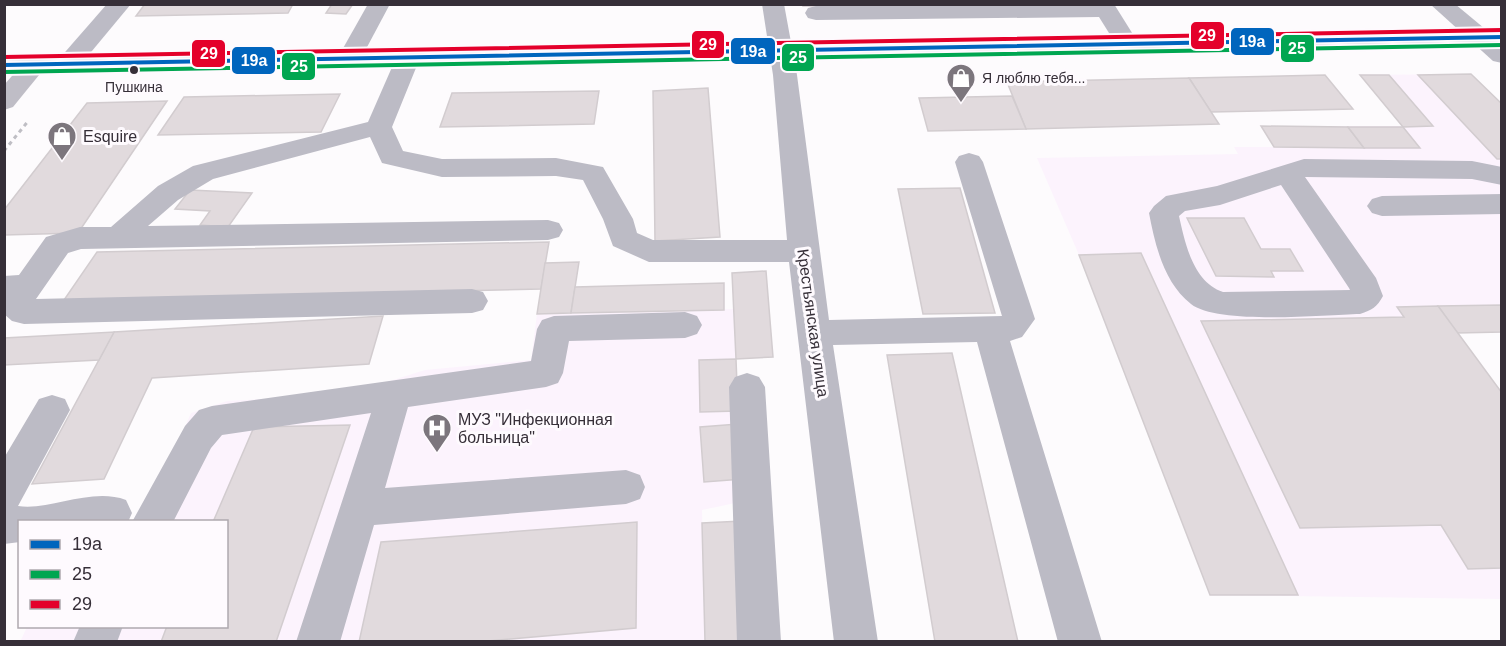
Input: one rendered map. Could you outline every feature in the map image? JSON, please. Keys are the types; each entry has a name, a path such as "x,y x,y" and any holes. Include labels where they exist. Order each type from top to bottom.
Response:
{"highway":[{"path":"4,65 1490,37"}],"main road":[{"path":"4,102 36,64"}],"street":[{"path":"68,64 120,4"},
{"path":"349,59 379,4"},
{"name":"Крестьянская улица","path":"773,4 782,52 803,251 856,642"},
{"path":"1442,4 1490,37 1502,56"},
{"path":"816,13 1103,7 1127,44"},
{"path":"408,58 379,127 392,157 442,168 556,167 593,173 618,219 624,239 649,251 803,251"},
{"path":"118,238 157,200 180,183 203,172 379,127"},
{"path":"814,333 1010,328 1019,319 969,162"},
{"path":"1288,174 1365,286 1367,296 1360,302 1222,304 1202,296 1190,283 1173,256 1164,213 1176,203 1220,195 1304,168 1472,170 1502,176"},
{"path":"1382,206 1502,204"},
{"path":"472,301 24,312 16,305 16,287 57,245 80,237 548,230"},
{"path":"153,520 198,437 212,421 546,373 554,329 685,325"},
{"path":"990,329 1080,642"},
{"path":"747,387 759,642"},
{"path":"318,642 394,395"},
{"path":"4,494 52,410"},
{"path":"359,508 626,487"},
{"path":"57,520 112,513"},
{"path":"95,642 102,628"}],"shaded area":[{"path":"1471,74 1501,104 1501,305 1438,307 1501,393 1501,599 1210,595 1079,255 1037,158 1238,154 1234,147 1274,147 1261,126 1402,126 1360,75"},
{"name":"МУЗ \"Инфекционная больница\"","path":"734,309 736,359 699,361 700,412 738,411 738,424 700,427 704,482 743,479 745,501 702,510 705,641 20,642 27,628 228,628 228,520 143,520 191,413 227,401 301,397 374,386 425,370 531,360 537,314"}],"building":[{"path":"145,4 293,4 288,13 136,16"},
{"path":"332,4 353,4 346,14 326,13"},
{"path":"803,4 975,4 975,5 803,6"},
{"path":"1471,74 1502,104 1502,159 1497,159 1418,75"},
{"path":"1325,75 1353,109 1211,112 1189,78"},
{"path":"1360,75 1389,75 1433,126 1403,127"},
{"path":"1189,78 1219,124 1026,129 1007,82"},
{"path":"708,88 720,237 655,241 653,91"},
{"path":"599,91 594,124 440,127 452,93"},
{"path":"340,94 321,132 158,135 184,97"},
{"path":"1012,96 1026,129 928,131 919,98"},
{"path":"167,101 78,233 4,235 4,210 87,103"},
{"path":"1261,126 1348,127 1364,148 1274,147"},
{"path":"1348,127 1403,127 1420,148 1364,148"},
{"path":"960,188 995,313 923,314 898,189"},
{"path":"190,190 252,193 228,227 200,225 210,211 175,209"},
{"path":"1187,218 1244,218 1261,249 1290,249 1303,271 1271,271 1274,277 1216,276"},
{"path":"549,242 541,289 64,300 97,252"},
{"path":"1141,253 1298,595 1210,595 1079,255"},
{"path":"579,262 571,313 537,314 545,263"},
{"path":"766,271 773,357 736,359 732,273"},
{"path":"724,283 724,310 571,313 575,287"},
{"path":"1502,305 1502,332 1457,333 1438,306"},
{"path":"1438,306 1502,393 1502,568 1468,569 1441,525 1300,528 1201,321 1404,317 1397,307"},
{"path":"383,316 369,364 152,378 104,479 32,484 114,332"},
{"path":"114,332 99,360 4,365 4,338"},
{"path":"952,353 1018,642 935,642 887,355"},
{"path":"736,359 738,411 700,412 699,360"},
{"path":"738,424 743,479 704,482 700,427"},
{"path":"350,425 276,642 161,642 166,628 228,628 228,520 214,520 254,427"},
{"path":"742,521 749,642 705,642 702,523"},
{"path":"637,522 636,628 477,642 359,642 381,542"}],"transit line":[{"name":"29","path":"4,57 1502,30"},
{"name":"19а","path":"4,65 1502,37"},
{"name":"25","path":"4,72 1502,45"}],"place":[{"name":"Пушкина","path":"134,70"},
{"name":"Я люблю тебя...","path":"961,104"},
{"name":"Esquire","path":"62,162"},
{"name":"МУЗ \"Инфекционная больница\"","path":"437,454"}]}
